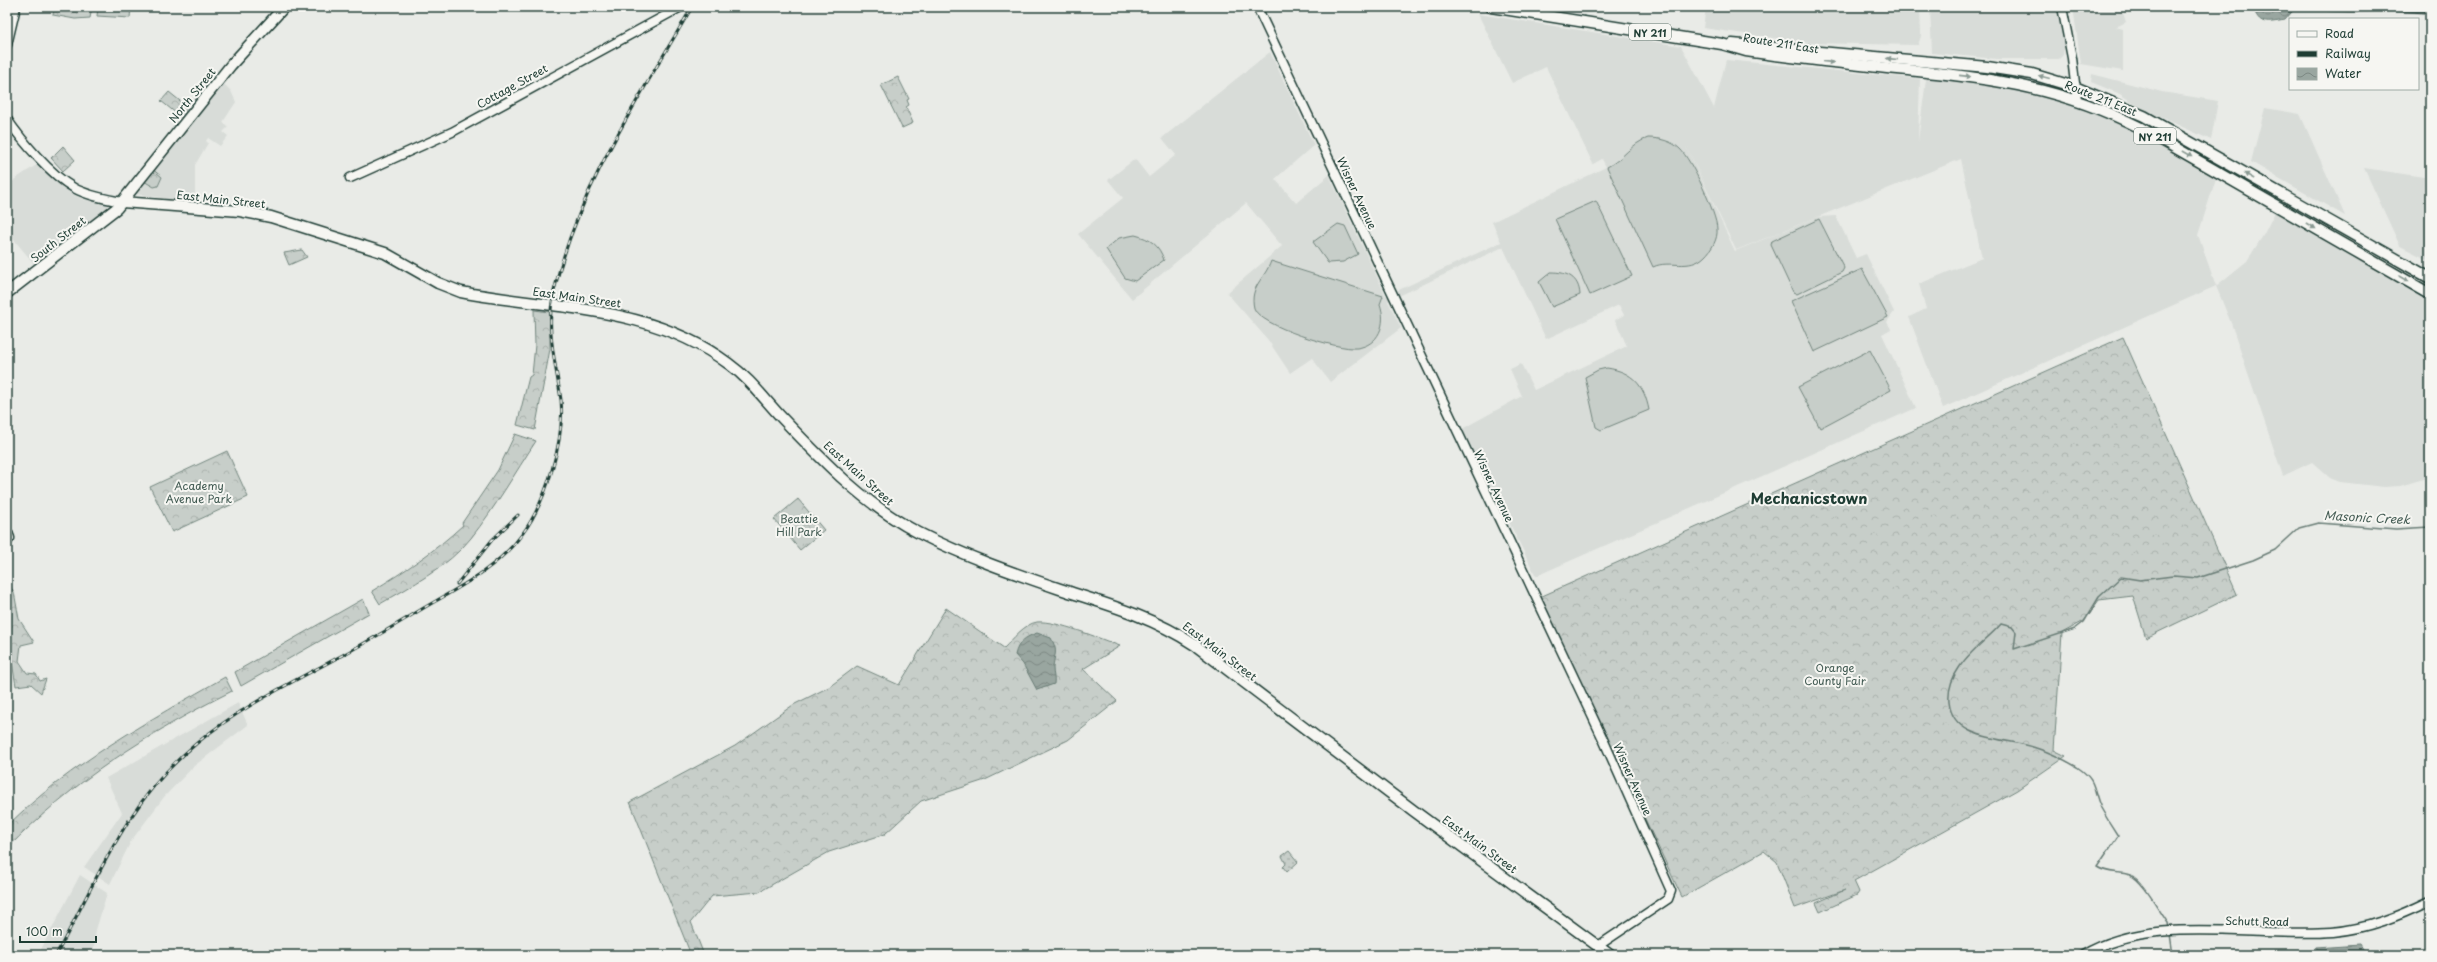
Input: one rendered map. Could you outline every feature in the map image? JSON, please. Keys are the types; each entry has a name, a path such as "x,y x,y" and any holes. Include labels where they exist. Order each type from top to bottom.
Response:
{"main road":[{"name":"North Street","path":"122,202 231,65 284,7"},
{"name":"Route 211 East","path":"1491,7 1722,44 1746,51 2005,81 2077,100 2146,131 2430,294"},
{"name":"Route 211 East","path":"1722,44 1748,43 1987,66 2032,74 2075,87 2144,116 2430,278"},
{"name":"South Street","path":"7,294 117,208 122,202"},
{"name":"East Main Street","path":"122,202 240,211 271,217 385,253 438,283 461,292 610,312 658,327 697,343 738,371 826,462 882,513 945,545 1057,588 1136,613 1170,629 1195,645 1414,811 1610,955"},
{"path":"7,533 9,538 7,543"}],"street":[{"path":"7,45 16,7"},
{"name":"Cottage Street","path":"350,178 452,132 681,7"},
{"name":"Wisner Avenue","path":"1257,7 1600,732 1671,891 1668,899 1598,946"},
{"path":"2062,7 2077,100"},
{"path":"7,119 37,154 68,184 81,192 122,202"},
{"name":"Schutt Road","path":"2082,955 2120,938 2164,931 2333,932 2375,923 2430,901"}],"shaded area":[{"path":"1706,7 1920,7 1921,36 1918,45 1808,43 1703,28"},
{"path":"1930,7 2060,7 2066,39 2063,55 2059,59 1998,59 1932,53"},
{"path":"2073,7 2121,7 2126,22 2116,27 2123,29 2123,71 2081,64"},
{"path":"1478,14 1681,46 1714,108 1726,60 1920,79 1918,141 1927,72 2077,100 2218,172 2198,235 2216,286 1943,408 1909,317 1926,309 1919,284 1982,258 1961,159 1736,250 1685,144 1735,251 1818,217 1836,216 1856,258 1866,254 1894,312 1887,322 1891,329 1882,334 1916,408 1536,576 1462,429 1522,396 1510,369 1521,364 1534,390 1627,346 1615,320 1624,315 1619,305 1546,339 1503,247 1388,301 1401,328 1330,382 1312,358 1290,373 1268,340 1227,293 1282,246 1246,203 1132,299 1078,234 1123,198 1108,180 1135,159 1149,177 1176,155 1162,138 1270,52 1314,145 1275,179 1296,203 1329,175 1386,296 1501,242 1492,222 1606,167 1602,159 1593,164 1546,67 1512,83"},
{"path":"2092,74 2162,92 2218,101 2211,140 2141,108 2120,94 2091,82"},
{"path":"225,85 231,91 236,102 223,122 228,127 223,132 228,136 220,146 208,138 206,141 208,143 195,165 195,203 135,194 221,86"},
{"path":"2265,108 2300,114 2345,216 2251,162"},
{"path":"38,164 69,192 80,198 107,205 108,208 36,266 10,235 7,236 7,189 15,179"},
{"path":"2364,168 2430,178 2430,261 2400,246"},
{"path":"2278,206 2430,294 2430,477 2400,486 2384,487 2340,482 2330,478 2312,462 2283,476 2231,323 2216,286 2247,261 2264,234"},
{"path":"238,703 248,725 194,766 164,797 131,841 110,884 84,867 122,813 106,778"},
{"path":"80,875 107,893 96,930 93,955 38,955"}],"green space":[{"path":"54,7 92,7 90,18 75,19 53,15"},
{"path":"98,7 131,7 130,18 97,16"},
{"path":"898,77 909,99 907,100 909,105 906,107 913,123 902,128 881,85"},
{"path":"169,92 190,109 182,118 161,101"},
{"path":"1648,138 1665,140 1680,149 1697,175 1713,212 1717,229 1715,240 1710,250 1699,261 1686,264 1666,264 1653,267 1607,167 1613,164 1636,144"},
{"path":"63,146 75,160 63,171 51,158"},
{"path":"151,168 162,177 158,186 154,187 142,180"},
{"path":"1596,201 1632,276 1590,295 1555,219"},
{"path":"1819,219 1844,268 1842,272 1797,294 1793,292 1771,245 1772,241"},
{"path":"1338,224 1345,226 1358,254 1343,262 1328,263 1313,242"},
{"path":"1135,235 1146,238 1154,243 1160,250 1164,260 1135,281 1125,278 1106,249 1119,238"},
{"path":"302,250 307,257 289,265 284,253"},
{"path":"1271,261 1383,296 1380,304 1382,312 1382,326 1376,338 1365,346 1348,348 1301,336 1270,322 1259,315 1254,308 1254,294 1258,283"},
{"path":"1862,269 1888,317 1814,352 1791,301"},
{"path":"1551,272 1562,273 1575,280 1580,295 1552,307 1539,282"},
{"path":"534,310 550,312 550,349 535,430 517,425 529,377 532,375 535,345"},
{"name":"Orange County Fair","path":"2123,337 2237,594 2146,638 2133,596 2099,600 2084,621 2062,633 2054,750 2066,756 2017,790 1854,881 1859,892 1857,895 1820,912 1816,903 1845,890 1795,908 1777,862 1764,851 1682,897 1540,597"},
{"path":"1870,350 1891,390 1820,428 1798,387"},
{"path":"1607,368 1624,373 1636,381 1644,393 1649,410 1601,430 1596,427 1585,377 1598,370"},
{"path":"515,434 536,441 480,527 462,548 440,567 380,604 372,591 419,560 463,525 462,523 498,470"},
{"name":"Academy Avenue Park","path":"227,451 248,497 172,532 150,487"},
{"name":"Beattie Hill Park","path":"798,499 824,530 800,550 774,519"},
{"path":"7,582 14,592 19,619 34,642 21,645 19,661 27,673 36,674 40,681 46,679 41,693 31,684 16,686 12,662 7,662"},
{"path":"363,599 369,613 241,686 235,672"},
{"path":"946,608 1004,648 1023,629 1032,623 1037,622 1045,622 1067,627 1120,646 1083,669 1117,701 1068,740 985,780 921,801 885,834 829,852 759,892 712,896 691,922 704,955 691,955 630,802 735,746 793,705 829,687 857,666 899,685"},
{"path":"225,677 232,691 171,724 113,760 58,802 7,849 7,826 57,782 111,744"},
{"path":"1289,851 1298,862 1287,872 1283,867 1286,864 1282,856"}],"water":[{"path":"2253,7 2296,7 2285,20 2264,22 2255,13"},
{"path":"2304,7 2430,7 2430,14 2398,11 2350,12 2319,10"},
{"path":"1037,633 1051,638 1055,647 1055,653 1053,668 1054,684 1037,690 1023,664 1015,655 1020,643 1029,636"},
{"path":"2360,945 2366,955 2324,955 2315,948"}],"waterway":[{"name":"Masonic Creek","path":"2169,928 2168,923 2150,896 2135,878 2126,874 2105,871 2097,867 2118,836 2101,808 2094,786 2084,772 2077,767 2036,748 1983,736 1960,725 1953,715 1949,702 1951,684 1959,668 1968,656 2001,624 2012,627 2016,632 2014,649 2075,629 2084,622 2099,597 2121,577 2140,580 2173,576 2198,578 2253,560 2275,550 2299,528 2318,523 2396,529 2430,527"},
{"name":"Masonic Creek","path":"2170,934 2173,955"}],"railway":[{"path":"56,955 101,869 132,815 172,766 197,743 213,730 247,708 369,640 477,576 502,557 523,533 539,505 546,488 557,451 560,433 561,400 552,346 551,319 554,291 565,252 594,180 612,144 692,7"},
{"path":"457,584 492,540 518,515"}],"district":[{"name":"Mechanicstown","path":"1809,497"}]}
